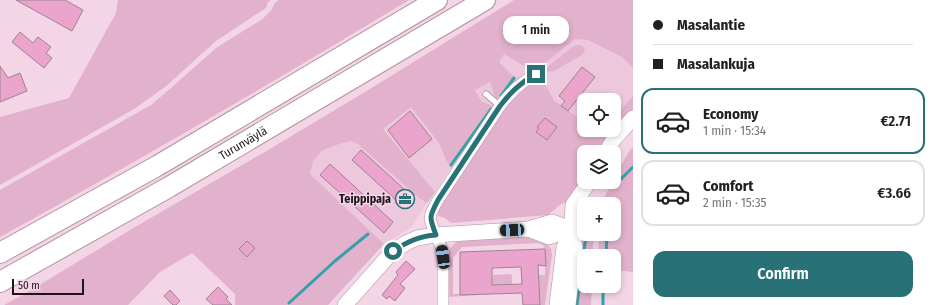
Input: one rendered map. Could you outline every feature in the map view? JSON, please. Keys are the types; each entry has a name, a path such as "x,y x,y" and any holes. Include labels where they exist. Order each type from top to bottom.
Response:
{"highway":[{"name":"Turunväylä","path":"0,252 157,166 437,0"},
{"name":"Turunväylä","path":"0,282 176,183 485,0"}],"main road":[{"path":"610,145 633,118"},
{"path":"568,305 574,248 572,229 573,205 584,189"},
{"path":"557,305 564,248 577,221"},
{"path":"345,305 393,251 417,238 436,235 528,229 549,237 572,229"}],"street":[{"path":"443,305 443,257 441,247 430,220 431,213 500,106 521,82 536,74"}],"lane":[{"path":"486,94 500,106"}],"shaded area":[{"path":"118,0 271,0 268,2 266,8 216,41 165,87 134,109 0,185 0,117 69,98 116,13"},
{"path":"279,0 409,0 206,121 0,237 0,190 151,105 216,48 261,20 271,11 275,3"},
{"path":"514,0 633,0 633,68 622,57 588,40 575,39 534,72 504,54 499,62 517,80 511,84 499,101 495,98 490,82 475,90 482,102 495,106 451,168 439,143 411,107 383,129 435,192 427,203 419,198 358,144 350,141 322,151 313,161 310,174 384,244 328,305 235,305 235,294 192,253 160,272 128,305 4,305 365,92"},
{"path":"575,39 588,40 622,57 633,68 633,96 621,109 621,93 577,93 577,117 554,100 543,81 495,106 482,102 475,90 490,82 495,98 499,101 511,84 499,62 504,54 534,72"},
{"path":"577,45 581,45 584,48 585,51 582,55 554,71 545,72 545,69"},
{"path":"534,80 543,81 554,100 577,117 577,137 609,137 602,145 577,145 577,188 573,197 569,201 561,204 548,215 451,223 445,218 438,216 438,210 488,129 519,89"},
{"path":"633,96 633,110 621,124 621,109"},
{"path":"411,107 439,143 451,168 435,192 383,129"},
{"path":"350,141 358,144 419,198 427,203 410,228 384,244 310,174 313,161 322,151"},
{"path":"633,147 633,272 621,271 621,249 598,249 599,241 621,241 621,197 605,197 608,189 621,189 621,166 629,151"},
{"path":"512,236 528,237 546,241 551,249 552,255 545,305 540,305 538,275 545,275 545,249 544,246 539,243 462,247 453,258 453,294 477,295 448,297 448,255 454,244 458,241"},
{"path":"580,241 593,241 593,249 579,249"},
{"path":"577,266 577,293 592,293 591,305 572,305"},
{"path":"511,274 512,284 492,285 493,275"}],"building":[{"path":"16,0 65,0 83,10 72,31"},
{"path":"20,32 33,43 38,37 51,47 46,53 52,58 44,68 12,42"},
{"path":"0,66 8,78 20,73 27,91 0,102"},
{"path":"582,67 595,77 582,93 577,93 577,100 568,111 561,106 565,101 559,96"},
{"path":"410,111 432,139 409,158 388,130"},
{"path":"545,118 557,127 547,140 536,132 539,128 537,127"},
{"path":"361,150 415,199 406,209 352,160"},
{"path":"330,164 393,222 384,233 320,175"},
{"path":"247,241 255,248 247,257 239,249"},
{"path":"545,249 546,266 538,265 540,305 523,305 522,293 460,295 460,252","holes":["521,267 522,284 492,285 492,268"]},
{"path":"406,261 415,269 400,284 405,288 395,301 389,296 387,299 382,295 398,275 396,272"},
{"path":"218,287 228,297 226,299 232,305 213,305 206,299"},
{"path":"170,290 180,301 176,305 173,305 164,296"}],"waterway":[{"path":"501,96 514,78"},
{"path":"451,165 491,109"},
{"path":"621,179 633,167"},
{"path":"289,303 335,261 368,234"},
{"path":"577,305 585,241"},
{"path":"606,249 607,241"},
{"path":"603,293 603,305"}],"place":[{"name":"Teippipaja","path":"405,199"}],"route":[{"path":"393,251 417,238 436,235 430,220 431,213 438,200 510,93 521,82 536,74"}]}
